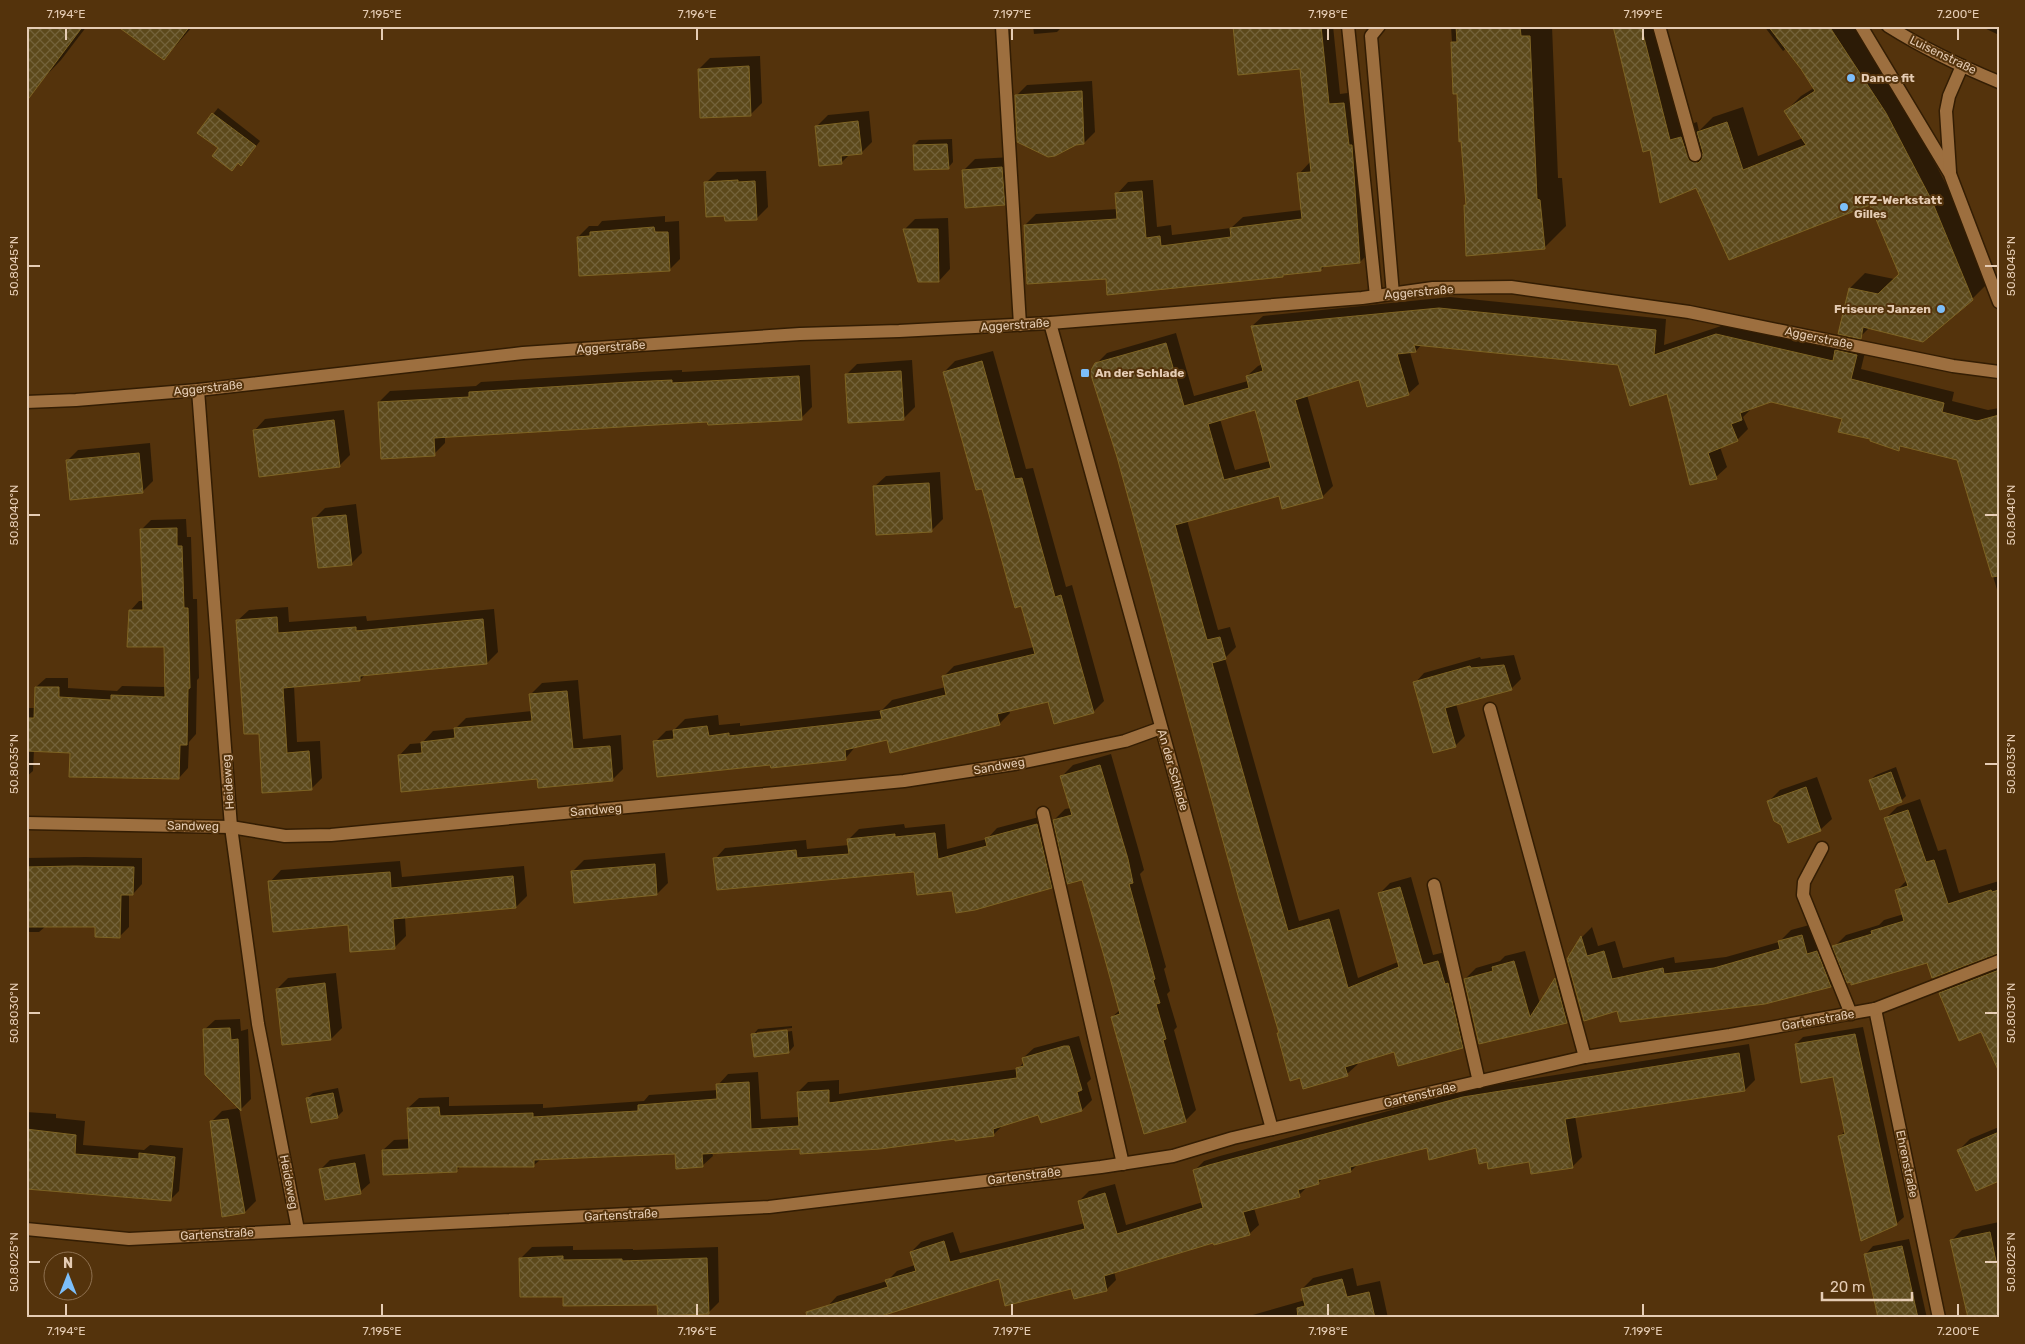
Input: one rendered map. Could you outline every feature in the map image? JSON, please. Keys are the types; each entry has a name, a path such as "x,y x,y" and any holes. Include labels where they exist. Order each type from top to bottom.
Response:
{"street":[{"path":"1002,26 1020,325"},
{"path":"1348,26 1376,296"},
{"path":"1380,26 1371,36 1392,294"},
{"path":"1659,26 1695,156"},
{"path":"1861,26 1950,174 1999,302"},
{"name":"Luisenstraße","path":"1888,26 1910,40 1999,82"},
{"path":"1950,174 1946,111 1949,96 1962,66"},
{"name":"Aggerstraße","path":"26,402 198,390 523,353 800,334 1050,323 1376,296 1433,288 1512,287 1689,312 1953,366 1999,372"},
{"name":"An der Schlade","path":"1050,323 1272,1129"},
{"name":"Heideweg","path":"198,390 231,827 258,1024 298,1230"},
{"path":"1490,709 1585,1057"},
{"name":"Sandweg","path":"26,823 231,827 285,836 331,835 904,782 1020,763 1125,741 1161,728"},
{"path":"1044,813 1123,1164"},
{"path":"1822,848 1804,882 1804,895 1851,1014"},
{"path":"1434,885 1479,1082"},
{"name":"Gartenstraße","path":"26,1229 129,1239 769,1207 1123,1164 1173,1156 1233,1138 1585,1057 1875,1009 1999,961"},
{"name":"Ehrenstraße","path":"1875,1009 1939,1318"}],"building":[{"path":"26,26 83,26 26,102"},
{"path":"117,26 190,26 164,60"},
{"path":"1233,26 1321,26 1329,104 1344,103 1349,145 1352,145 1360,263 1321,267 1321,271 1283,275 1283,277 1107,295 1106,279 1027,284 1024,225 1117,219 1115,193 1142,191 1146,238 1160,236 1161,246 1231,237 1230,228 1302,219 1297,173 1311,172 1300,69 1238,75"},
{"path":"1456,26 1520,26 1521,36 1530,36 1537,199 1540,200 1545,249 1466,256 1464,205 1466,205 1461,141 1459,142 1457,94 1453,94 1451,42 1457,42"},
{"path":"1613,26 1641,26 1670,140 1681,137 1689,160 1698,163 1703,153 1697,132 1727,122 1743,170 1806,145 1784,111 1815,91 1801,69 1768,26 1829,26 1886,113 1932,201 1973,300 1923,342 1863,327 1861,339 1838,334 1849,288 1878,294 1899,274 1870,205 1729,260 1696,188 1660,203 1650,150 1643,152"},
{"path":"749,66 751,116 700,118 698,69"},
{"path":"1082,91 1084,144 1076,145 1055,156 1048,157 1017,142 1015,95"},
{"path":"212,113 256,146 241,166 238,163 232,171 212,156 218,148 197,133"},
{"path":"858,121 862,154 841,156 842,164 819,166 815,126"},
{"path":"947,144 949,169 914,170 913,145"},
{"path":"1002,167 1005,205 965,208 962,170"},
{"path":"738,180 738,182 755,181 757,220 725,221 724,216 706,217 704,182"},
{"path":"654,227 655,232 668,232 670,271 579,276 577,237 590,236 590,232"},
{"path":"903,229 938,229 939,282 918,282"},
{"path":"1439,308 1656,330 1654,355 1716,334 1833,361 1835,350 1857,355 1851,379 1944,403 1942,412 1977,421 1999,415 1999,576 1992,577 1957,460 1900,446 1899,451 1870,441 1870,439 1838,432 1842,419 1771,402 1740,413 1742,420 1731,424 1738,441 1708,453 1717,479 1690,485 1667,394 1630,406 1618,365 1414,345 1416,352 1397,354 1409,395 1367,407 1359,380 1295,400 1323,498 1282,509 1279,496 1175,525 1207,640 1220,637 1226,659 1212,663 1288,931 1329,919 1348,988 1399,967 1378,893 1400,887 1423,965 1438,961 1445,984 1448,983 1463,1048 1398,1066 1394,1052 1345,1067 1348,1076 1303,1089 1300,1078 1290,1081 1277,1033 1279,1033 1239,899 1117,457 1090,372 1095,363 1166,343 1184,406 1249,388 1246,376 1263,371 1251,326","holes":["1255,410 1271,468 1224,480 1208,424"]},
{"path":"982,361 1015,479 1022,478 1055,597 1061,595 1094,713 1054,724 1048,702 997,714 1000,725 890,753 887,740 845,750 846,760 771,768 770,765 657,777 653,741 674,739 673,730 707,726 709,736 729,733 729,736 882,719 880,711 946,695 942,676 1035,654 1021,606 1015,608 982,489 976,490 943,372"},
{"path":"901,371 904,420 848,423 845,374"},
{"path":"799,376 802,420 708,425 707,422 434,438 435,456 381,459 378,402 469,397 469,392 630,382 672,380 672,383"},
{"path":"334,420 340,467 259,477 253,430"},
{"path":"139,453 143,493 70,500 66,460"},
{"path":"929,483 932,532 876,535 873,486"},
{"path":"346,515 352,565 318,568 312,518"},
{"path":"177,528 177,546 182,546 184,608 188,608 190,688 188,689 187,745 180,745 179,779 69,777 70,753 26,751 26,718 34,718 35,687 59,687 59,697 111,700 111,695 165,697 164,647 127,647 129,610 143,610 140,529"},
{"path":"277,617 278,633 356,627 356,631 483,619 487,664 360,676 360,681 283,688 287,753 309,751 312,790 262,793 259,734 244,734 236,620"},
{"path":"1504,665 1512,690 1445,708 1456,747 1433,753 1413,682 1470,666 1471,668"},
{"path":"567,691 573,749 610,746 613,781 538,788 537,779 401,792 398,755 422,753 421,742 455,738 454,728 532,721 529,694"},
{"path":"1100,765 1128,859 1133,883 1129,884 1160,1003 1156,1004 1166,1039 1163,1040 1186,1122 1144,1134 1111,1017 1120,1014 1082,880 1067,884 1053,820 1072,815 1060,776"},
{"path":"1891,772 1902,802 1880,810 1869,780"},
{"path":"1806,787 1821,831 1788,843 1781,825 1774,821 1767,801"},
{"path":"1908,810 1926,862 1934,860 1948,904 1991,890 1992,892 1999,890 1999,953 1932,978 1927,963 1851,985 1851,982 1847,983 1832,946 1872,934 1871,931 1904,921 1895,890 1908,886 1884,818"},
{"path":"1037,824 1052,888 975,910 956,913 952,891 917,895 914,872 717,890 713,858 796,850 797,858 849,854 847,839 895,834 895,837 935,833 938,859 987,846 985,838"},
{"path":"655,864 657,895 574,903 571,871"},
{"path":"26,867 134,867 133,895 121,895 120,938 95,937 95,927 26,927"},
{"path":"390,872 391,888 513,876 516,908 393,919 395,949 350,952 348,925 273,932 268,881"},
{"path":"1802,935 1807,954 1817,951 1831,987 1765,1004 1620,1022 1617,1011 1584,1021 1567,959 1581,936 1587,956 1604,951 1612,979 1663,968 1664,974 1714,968 1780,949 1778,941"},
{"path":"1514,961 1530,1017 1555,978 1567,1023 1479,1044 1464,979 1493,971 1492,967"},
{"path":"1999,970 1999,1072 1981,1032 1959,1041 1939,993"},
{"path":"325,983 331,1040 282,1045 276,989"},
{"path":"230,1028 231,1040 238,1039 241,1111 205,1075 203,1029"},
{"path":"787,1030 789,1053 754,1057 751,1034"},
{"path":"1855,1034 1897,1225 1861,1241 1838,1136 1845,1134 1833,1077 1801,1083 1795,1044"},
{"path":"1069,1046 1082,1090 1077,1092 1082,1111 1041,1123 1038,1115 993,1129 994,1136 880,1149 800,1154 800,1149 702,1154 703,1167 676,1169 675,1154 534,1160 534,1167 457,1167 457,1172 383,1175 382,1150 409,1149 407,1108 439,1107 440,1116 533,1113 533,1117 638,1111 638,1105 717,1099 716,1084 749,1082 751,1129 799,1126 797,1092 829,1090 829,1103 1017,1078 1016,1068 1024,1066 1022,1058"},
{"path":"1739,1053 1745,1091 1565,1119 1573,1168 1531,1174 1529,1162 1488,1169 1487,1162 1479,1164 1476,1148 1429,1160 1427,1148 1350,1167 1351,1172 1318,1180 1319,1184 1298,1190 1300,1197 1243,1212 1250,1235 1214,1245 1213,1243 1104,1276 1107,1291 1074,1299 1071,1289 1005,1306 999,1279 875,1318 807,1318 806,1312 888,1287 885,1280 916,1271 910,1252 944,1241 950,1262 1085,1229 1078,1201 1105,1193 1117,1234 1203,1208 1193,1170 1209,1165 1463,1097"},
{"path":"333,1093 338,1118 311,1123 306,1098"},
{"path":"228,1119 245,1213 222,1217 210,1121"},
{"path":"26,1129 76,1135 75,1154 139,1159 139,1153 175,1157 171,1201 26,1189"},
{"path":"1999,1132 1999,1181 1976,1191 1957,1150"},
{"path":"355,1163 361,1194 325,1200 319,1169"},
{"path":"1990,1232 1999,1276 1999,1318 1968,1318 1950,1240"},
{"path":"1902,1246 1918,1318 1878,1318 1864,1254"},
{"path":"563,1256 563,1260 622,1259 622,1261 707,1258 709,1314 658,1316 657,1305 563,1306 563,1297 520,1297 519,1258"},
{"path":"1342,1279 1347,1297 1369,1292 1375,1318 1298,1318 1297,1308 1305,1306 1301,1289"}],"place":[{"name":"Dance fit","path":"1851,78"},
{"name":"KFZ-Werkstatt Gilles","path":"1844,207"},
{"name":"Friseure Janzen","path":"1941,309"},
{"name":"An der Schlade","path":"1085,373"}]}
